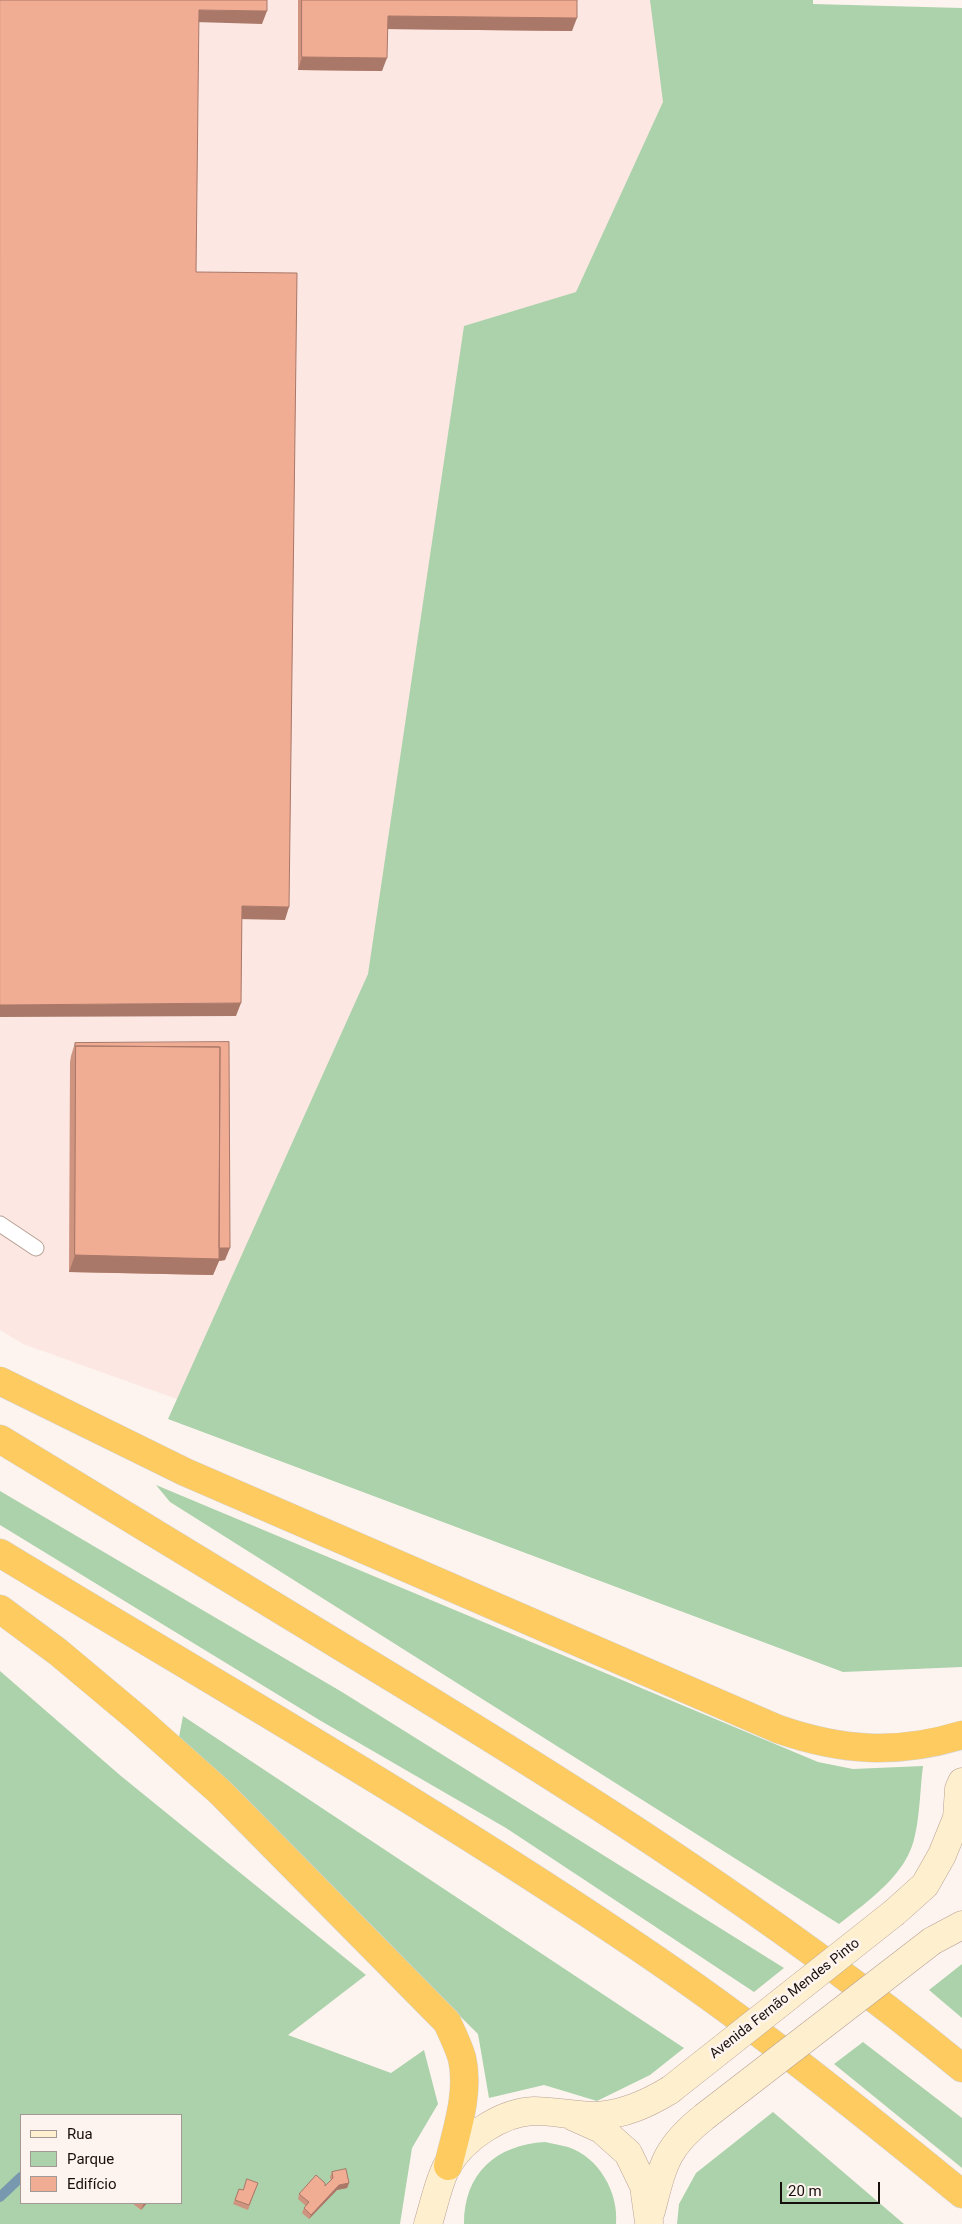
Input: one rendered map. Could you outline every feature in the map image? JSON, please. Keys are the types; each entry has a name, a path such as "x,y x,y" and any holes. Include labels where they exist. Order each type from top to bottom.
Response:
{"highway":[{"path":"0,1381 185,1472 778,1729 810,1740 870,1749 911,1747 962,1735"},
{"path":"0,1439 473,1726 617,1818 713,1881 845,1975 962,2068"},
{"path":"0,1553 451,1826 640,1948 768,2040 867,2116 962,2194"},
{"path":"0,1609 58,1652 131,1712 220,1792 433,2005 447,2022 462,2059 464,2077 464,2096 448,2166"}],"main road":[{"name":"Avenida Fernão Mendes Pinto","path":"428,2224 448,2166 469,2138 499,2119 533,2111 595,2116 623,2112 651,2101 670,2090 896,1912 924,1885 959,1831 959,1789 962,1782"},
{"name":"Avenida Fernão Mendes Pinto","path":"648,2223 664,2162 676,2144 704,2118 932,1941 962,1925"},
{"name":"Avenida Fernão Mendes Pinto","path":"568,2114 601,2128 628,2154 644,2186 648,2223"},
{"name":"Avenida Fernão Mendes Pinto","path":"435,2224 436,2197"}],"lane":[{"path":"0,1224 36,1248"}],"shaded area":[{"path":"0,0 735,0 269,1432 23,1344 0,1330"}],"green space":[{"path":"650,0 813,0 813,4 962,8 962,1667 843,1672 168,1419 368,974 464,326 576,292 663,102"},
{"path":"156,1485 818,1762 853,1769 923,1766 918,1818 911,1849 896,1874 885,1886 839,1924 170,1502"},
{"path":"0,1491 342,1692 784,1968 754,1992 506,1828 321,1721 0,1525"},
{"path":"0,1671 121,1776 366,1975 288,2035 391,2073 424,2050 438,2104 412,2148 400,2224 0,2224"},
{"path":"183,1716 684,2048 650,2075 597,2101 544,2085 489,2098 478,2034 179,1737"},
{"path":"962,1964 962,2018 929,1990"},
{"path":"863,2042 962,2118 962,2168 834,2064"},
{"path":"773,2112 904,2224 677,2224 679,2204 696,2173"},
{"path":"545,2142 568,2147 579,2152 598,2168 605,2178 614,2200 616,2224 464,2224 465,2206 470,2190 477,2176 486,2165 512,2149 527,2144"}],"building":[{"path":"0,0 267,0 267,11 199,10 196,272 297,273 289,907 242,906 241,1003 0,1005"},
{"path":"302,0 577,0 577,18 388,16 387,58 302,57"},
{"path":"229,1042 230,1248 219,1248 220,1047 75,1047 75,1043"},
{"path":"76,1046 220,1047 219,1259 75,1255"},
{"path":"346,2169 349,2183 339,2185 311,2215 304,2208 309,2202 299,2194 316,2175 325,2183 325,2186 333,2178 332,2172"},
{"path":"247,2179 258,2183 249,2205 235,2200 239,2189 243,2190"}],"waterway":[{"path":"0,2197 20,2178"}]}
